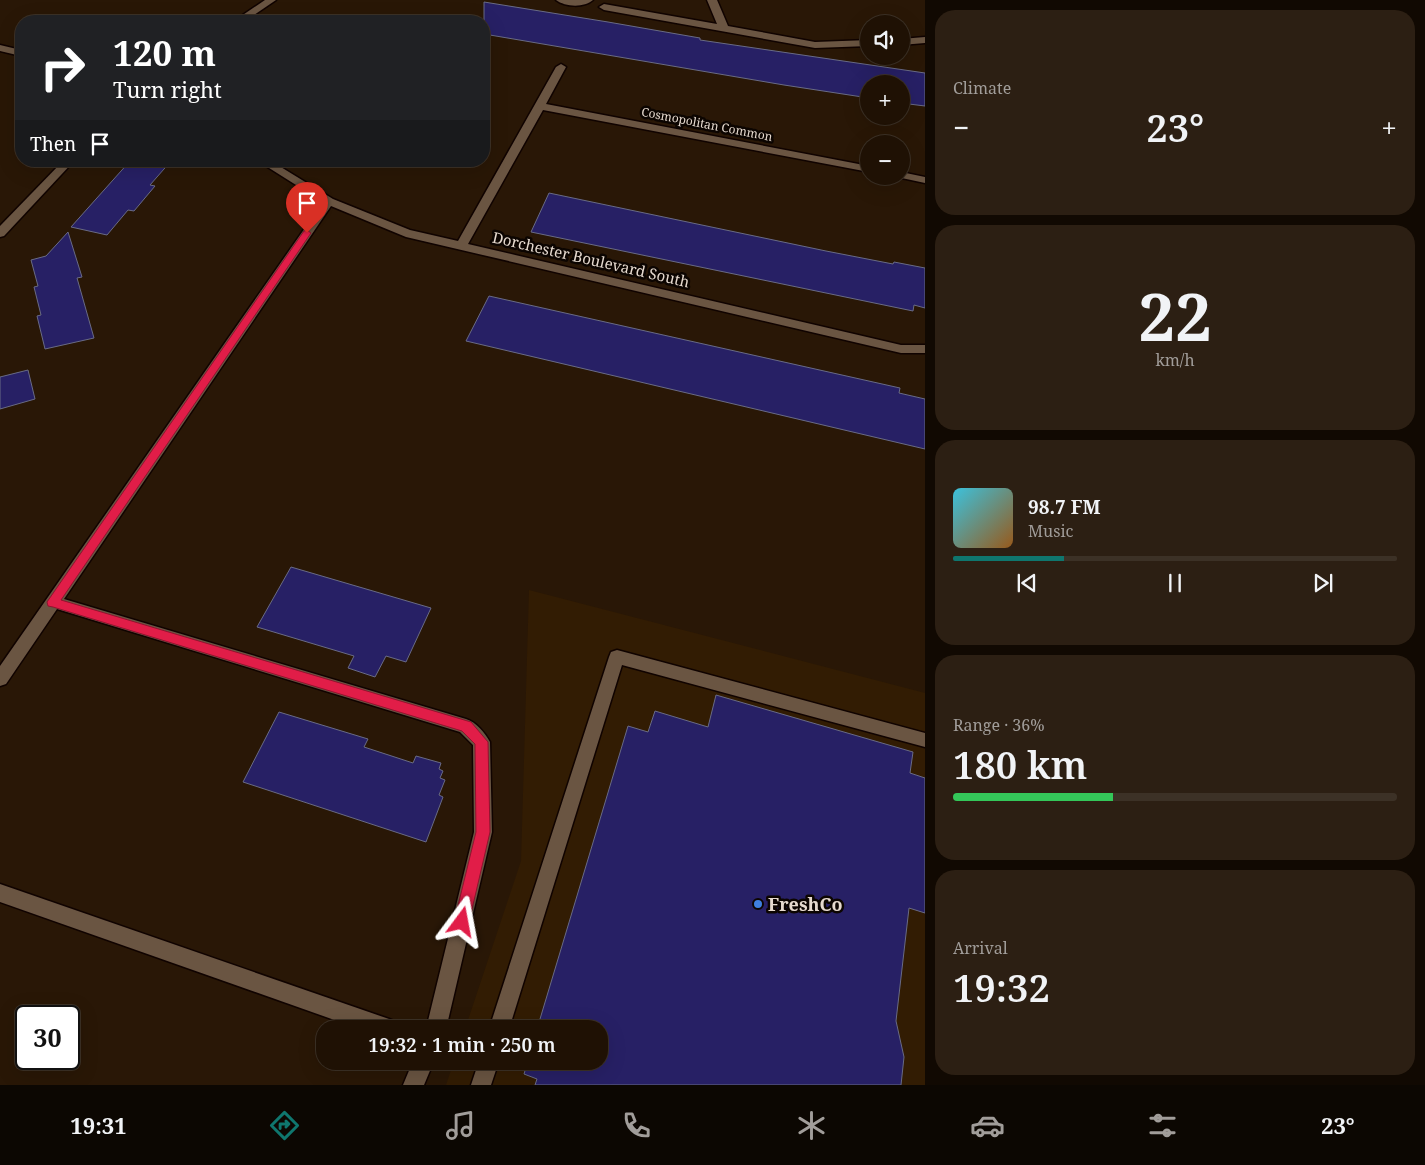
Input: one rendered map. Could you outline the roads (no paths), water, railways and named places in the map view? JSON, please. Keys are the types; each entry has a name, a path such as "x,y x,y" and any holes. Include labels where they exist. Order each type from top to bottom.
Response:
{"street":[{"path":"248,15 272,0"},
{"path":"561,0 580,3 588,0"},
{"path":"712,0 724,29"},
{"path":"604,7 815,45 860,43"},
{"path":"910,41 925,40"},
{"path":"0,48 15,52"},
{"path":"461,246 562,67"},
{"name":"Cosmopolitan Common","path":"540,106 860,167"},
{"path":"0,233 63,167"},
{"name":"Dorchester Boulevard South","path":"273,167 329,201 406,233 901,349 925,349"},
{"path":"910,177 925,180"},
{"path":"0,679 329,201"},
{"path":"53,602 466,726 481,742 483,832 438,1020"},
{"path":"502,1020 617,656 925,740"},
{"path":"0,893 363,1020"},
{"path":"412,1085 420,1070"},
{"path":"481,1085 486,1070"}],"place":[{"name":"FreshCo","path":"758,904"}]}
